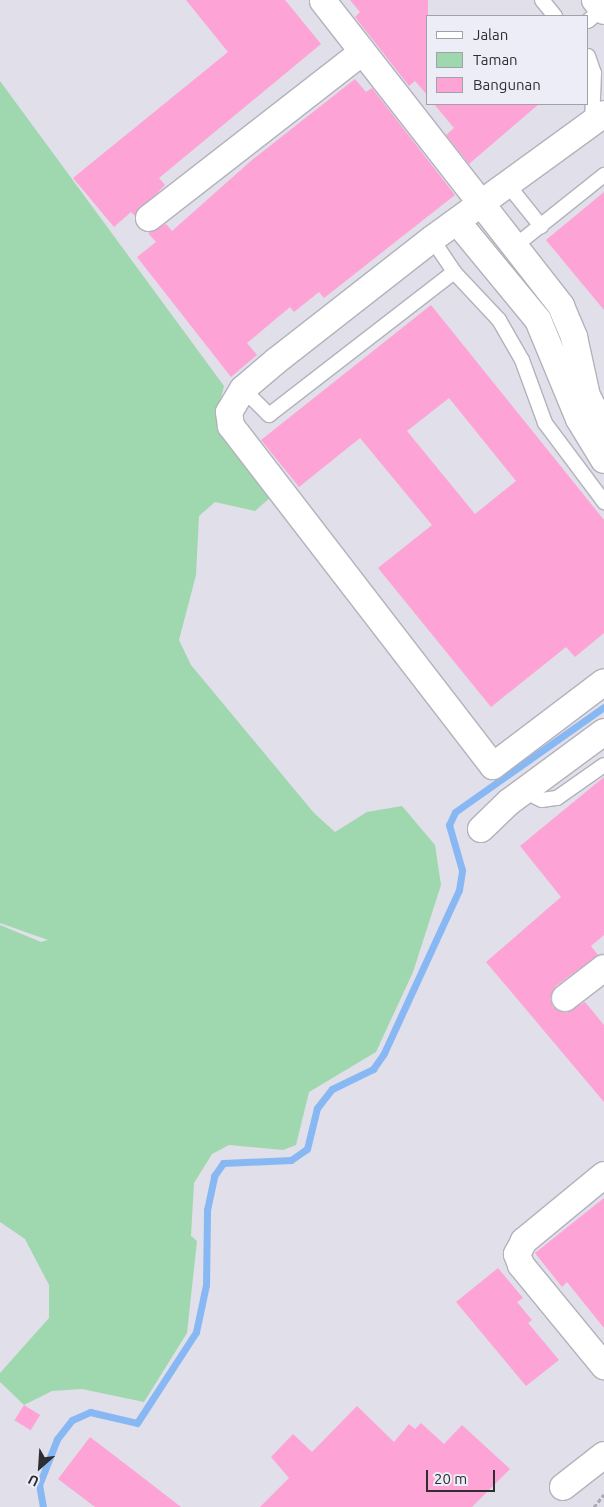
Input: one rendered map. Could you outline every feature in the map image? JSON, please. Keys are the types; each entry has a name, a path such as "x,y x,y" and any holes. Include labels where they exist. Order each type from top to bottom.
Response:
{"street":[{"path":"324,1 561,306 574,337 586,396 603,426"},
{"path":"149,218 362,52"},
{"path":"507,777 469,741 231,426 229,412 243,389 432,239 458,224 482,204 598,119"},
{"path":"458,224 538,320 579,418 604,460"},
{"path":"481,829 507,777 604,682"},
{"path":"507,777 604,732"},
{"path":"565,998 600,981"},
{"path":"603,1362 521,1265 517,1254 524,1241 604,1175"},
{"path":"562,1487 604,1455"}],"lane":[{"path":"542,0 554,15"},
{"path":"589,59 594,73 598,119"},
{"path":"515,246 604,175"},
{"path":"508,185 541,226"},
{"path":"432,239 454,272 500,320 522,360 545,423 604,502"},
{"path":"243,389 269,415 454,272"},
{"path":"507,777 542,800 558,798 604,765"}],"path":[{"path":"594,1507 604,1494"}],"green space":[{"path":"0,81 224,386 219,406 226,433 237,455 272,496 255,511 215,502 199,516 196,575 179,640 191,665 314,813 335,832 367,812 402,806 435,845 441,885 413,972 376,1052 309,1092 296,1145 283,1150 229,1145 212,1154 194,1183 191,1236 197,1241 187,1333 144,1402 82,1389 52,1391 24,1405 0,1382 0,1373 49,1318 49,1285 25,1239 0,1222 0,925 41,942 48,940 0,923"}],"building":[{"path":"186,0 285,0 321,44 159,178 165,185 135,216 131,212 114,227 73,178 228,52"},
{"path":"350,0 428,0 428,15 426,15 426,94 415,81 409,86 355,17 360,12"},
{"path":"355,79 366,92 372,88 455,195 324,298 319,292 294,312 290,307 247,343 257,355 231,377 137,257 156,242 148,233 166,224 172,231 252,160"},
{"path":"435,105 538,105 469,164 446,135 454,128"},
{"path":"604,192 604,310 546,240"},
{"path":"431,305 604,520 604,633 575,657 566,647 491,707 378,568 432,525 360,438 299,487 261,440","holes":["449,398 516,481 475,514 407,431"]},
{"path":"604,777 604,935 591,946 598,955 556,986 550,999 553,1007 566,1013 585,1002 604,1025 604,1102 486,962 561,897 520,846"},
{"path":"604,1198 604,1328 567,1282 562,1287 535,1253"},
{"path":"498,1268 523,1298 517,1302 532,1320 528,1323 559,1360 526,1386 456,1302"},
{"path":"24,1405 40,1415 31,1430 14,1420"},
{"path":"357,1406 394,1442 409,1424 415,1429 421,1423 444,1444 462,1425 510,1469 472,1507 260,1507 289,1478 271,1457 293,1434 312,1452"},
{"path":"90,1437 181,1507 95,1507 58,1479"}],"waterway":[{"path":"43,1507 39,1485 57,1439 72,1420 90,1412 137,1423 196,1332 206,1285 207,1210 214,1176 223,1163 291,1160 307,1149 317,1108 332,1089 373,1069 384,1053 459,890 462,870 449,825 455,812 604,707"}]}
